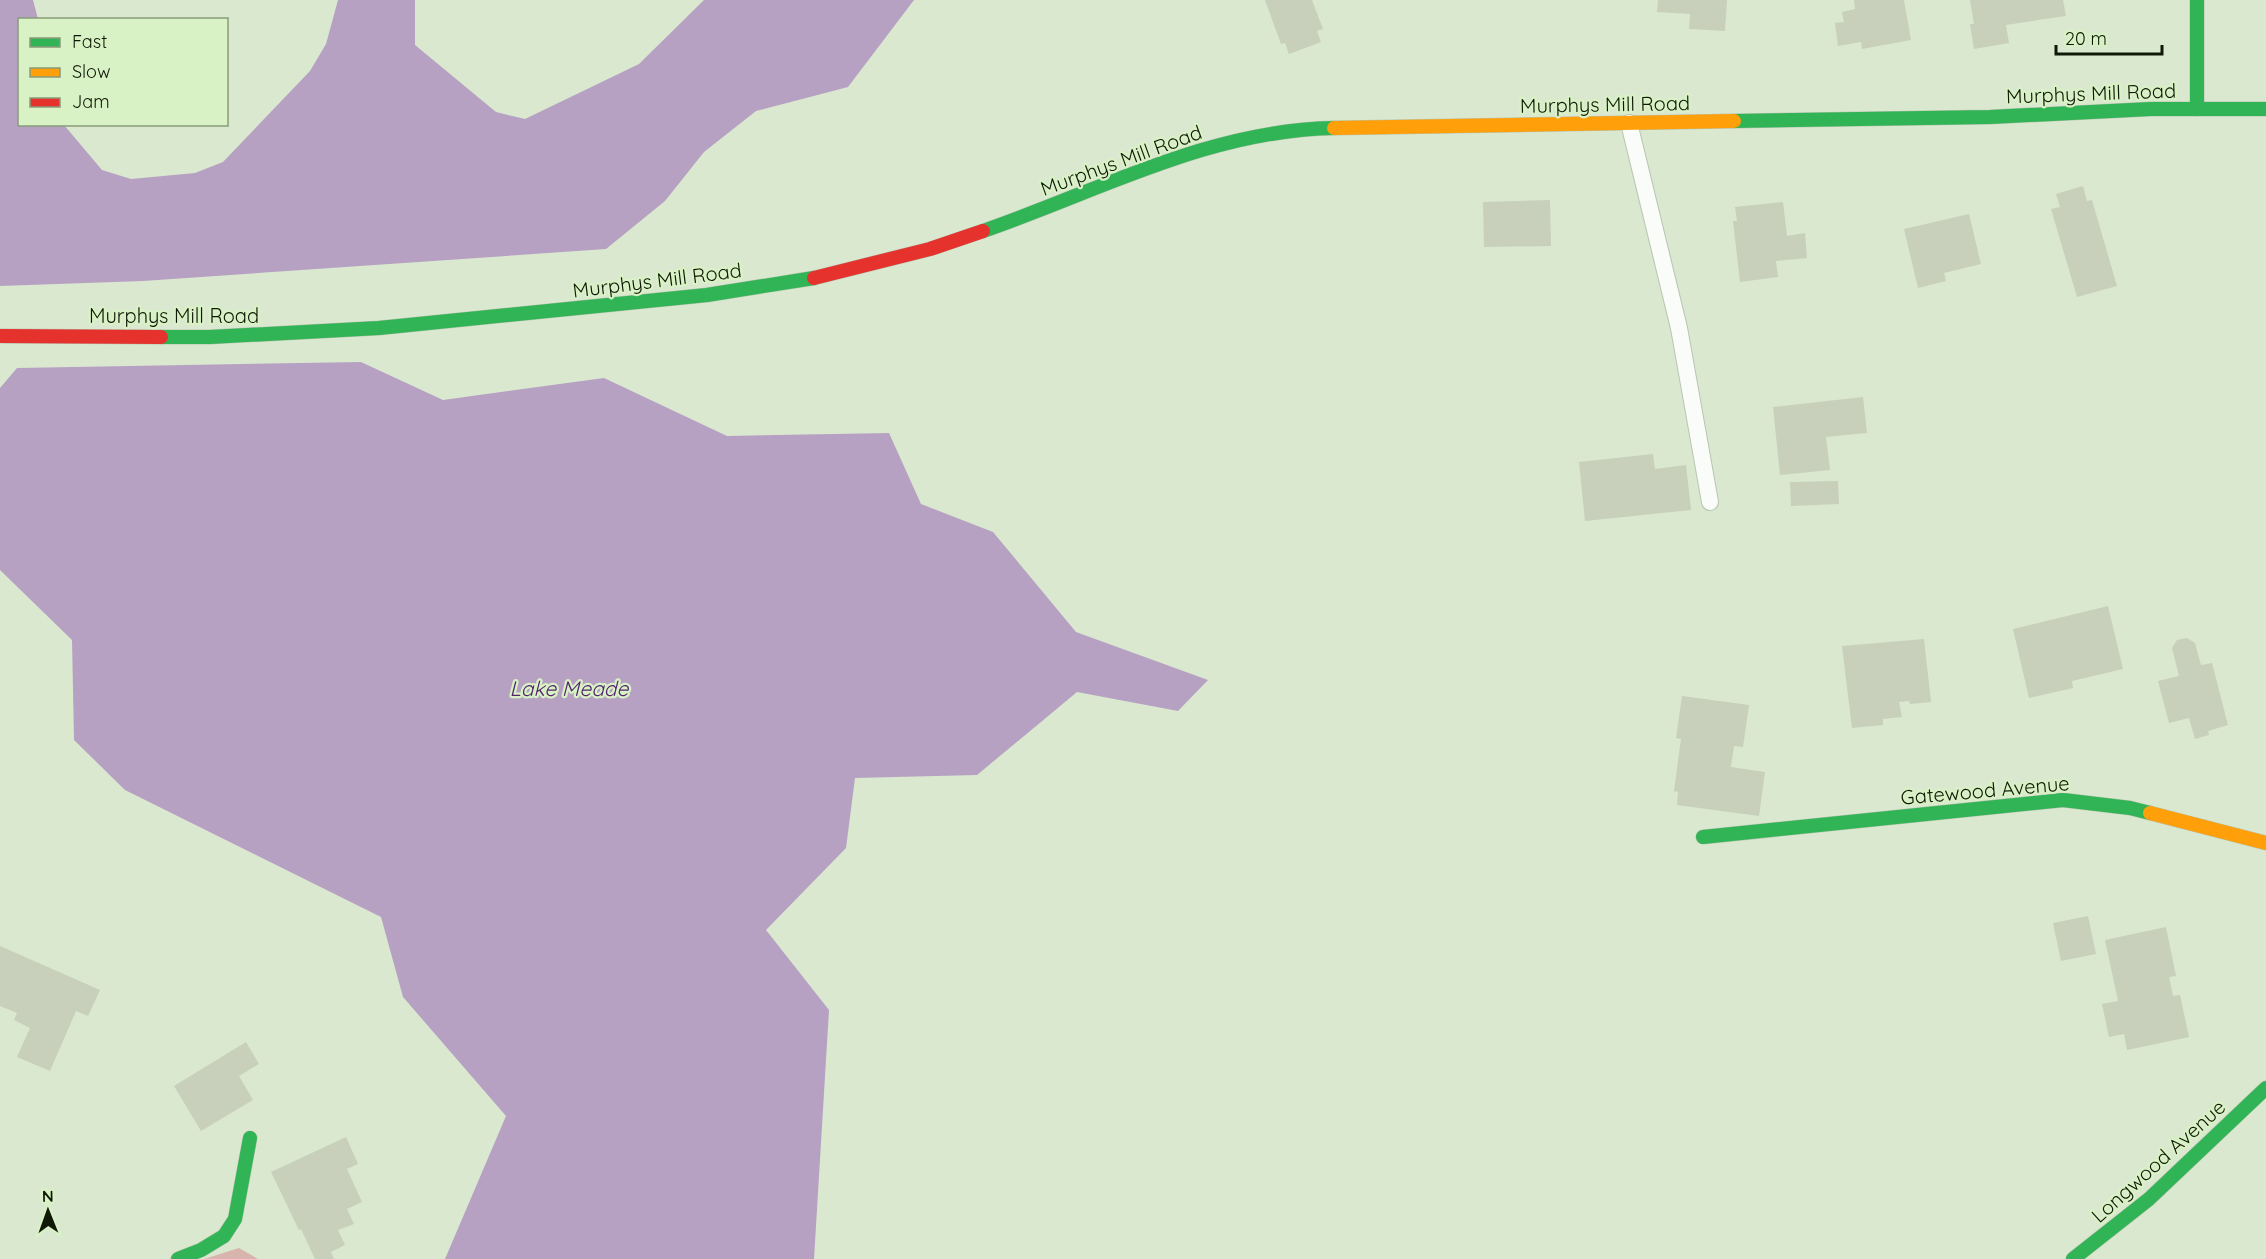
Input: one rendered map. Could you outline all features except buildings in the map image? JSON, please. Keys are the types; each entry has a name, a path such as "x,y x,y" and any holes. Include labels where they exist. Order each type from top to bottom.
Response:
{"street":[{"path":"2197,0 2197,109"},
{"name":"Murphys Mill Road","path":"0,336 210,337 379,328 707,296 811,279 930,249 1012,221 1192,151 1245,138 1313,128 1979,117 2197,109 2266,109"},
{"name":"Gatewood Avenue","path":"1703,837 2063,800 2130,808 2266,843"},
{"name":"Longwood Avenue","path":"2073,1259 2103,1238 2172,1179 2266,1088"},
{"path":"178,1259 201,1250 224,1236 236,1219 240,1184 250,1138"}],"lane":[{"path":"1629,123 1679,328 1710,502"}],"shaded area":[{"path":"239,1248 258,1259 204,1259"}],"water":[{"path":"0,0 33,0 38,18 18,18 18,126 65,126 102,170 131,179 195,173 223,162 310,71 326,44 338,0 415,0 415,45 496,112 525,119 639,64 704,0 914,0 848,87 756,111 704,152 665,201 606,249 143,281 0,286"},
{"name":"Lake Meade","path":"361,362 443,400 604,378 727,436 889,433 921,504 993,532 1076,632 1208,680 1178,711 1077,692 977,775 855,778 846,848 766,930 829,1010 814,1259 445,1259 506,1116 403,997 381,917 125,790 74,740 72,640 0,570 0,388 17,368"}],"traffic: fast":[{"path":"2197,0 2197,109"},
{"path":"1734,121 1990,117 2151,109 2266,109"},
{"path":"983,231 1155,165 1199,151 1243,139 1288,131 1334,128"},
{"path":"161,337 210,337 379,328 707,295 814,278"},
{"path":"1703,837 2063,800 2130,808 2150,813"},
{"path":"2073,1259 2149,1199 2266,1088"},
{"path":"178,1259 201,1250 224,1236 235,1219 250,1138"}],"traffic: slow":[{"path":"1334,128 1734,121"},
{"path":"2150,813 2266,843"}],"traffic: jam":[{"path":"814,278 930,249 983,231"},
{"path":"0,336 161,337"}]}
